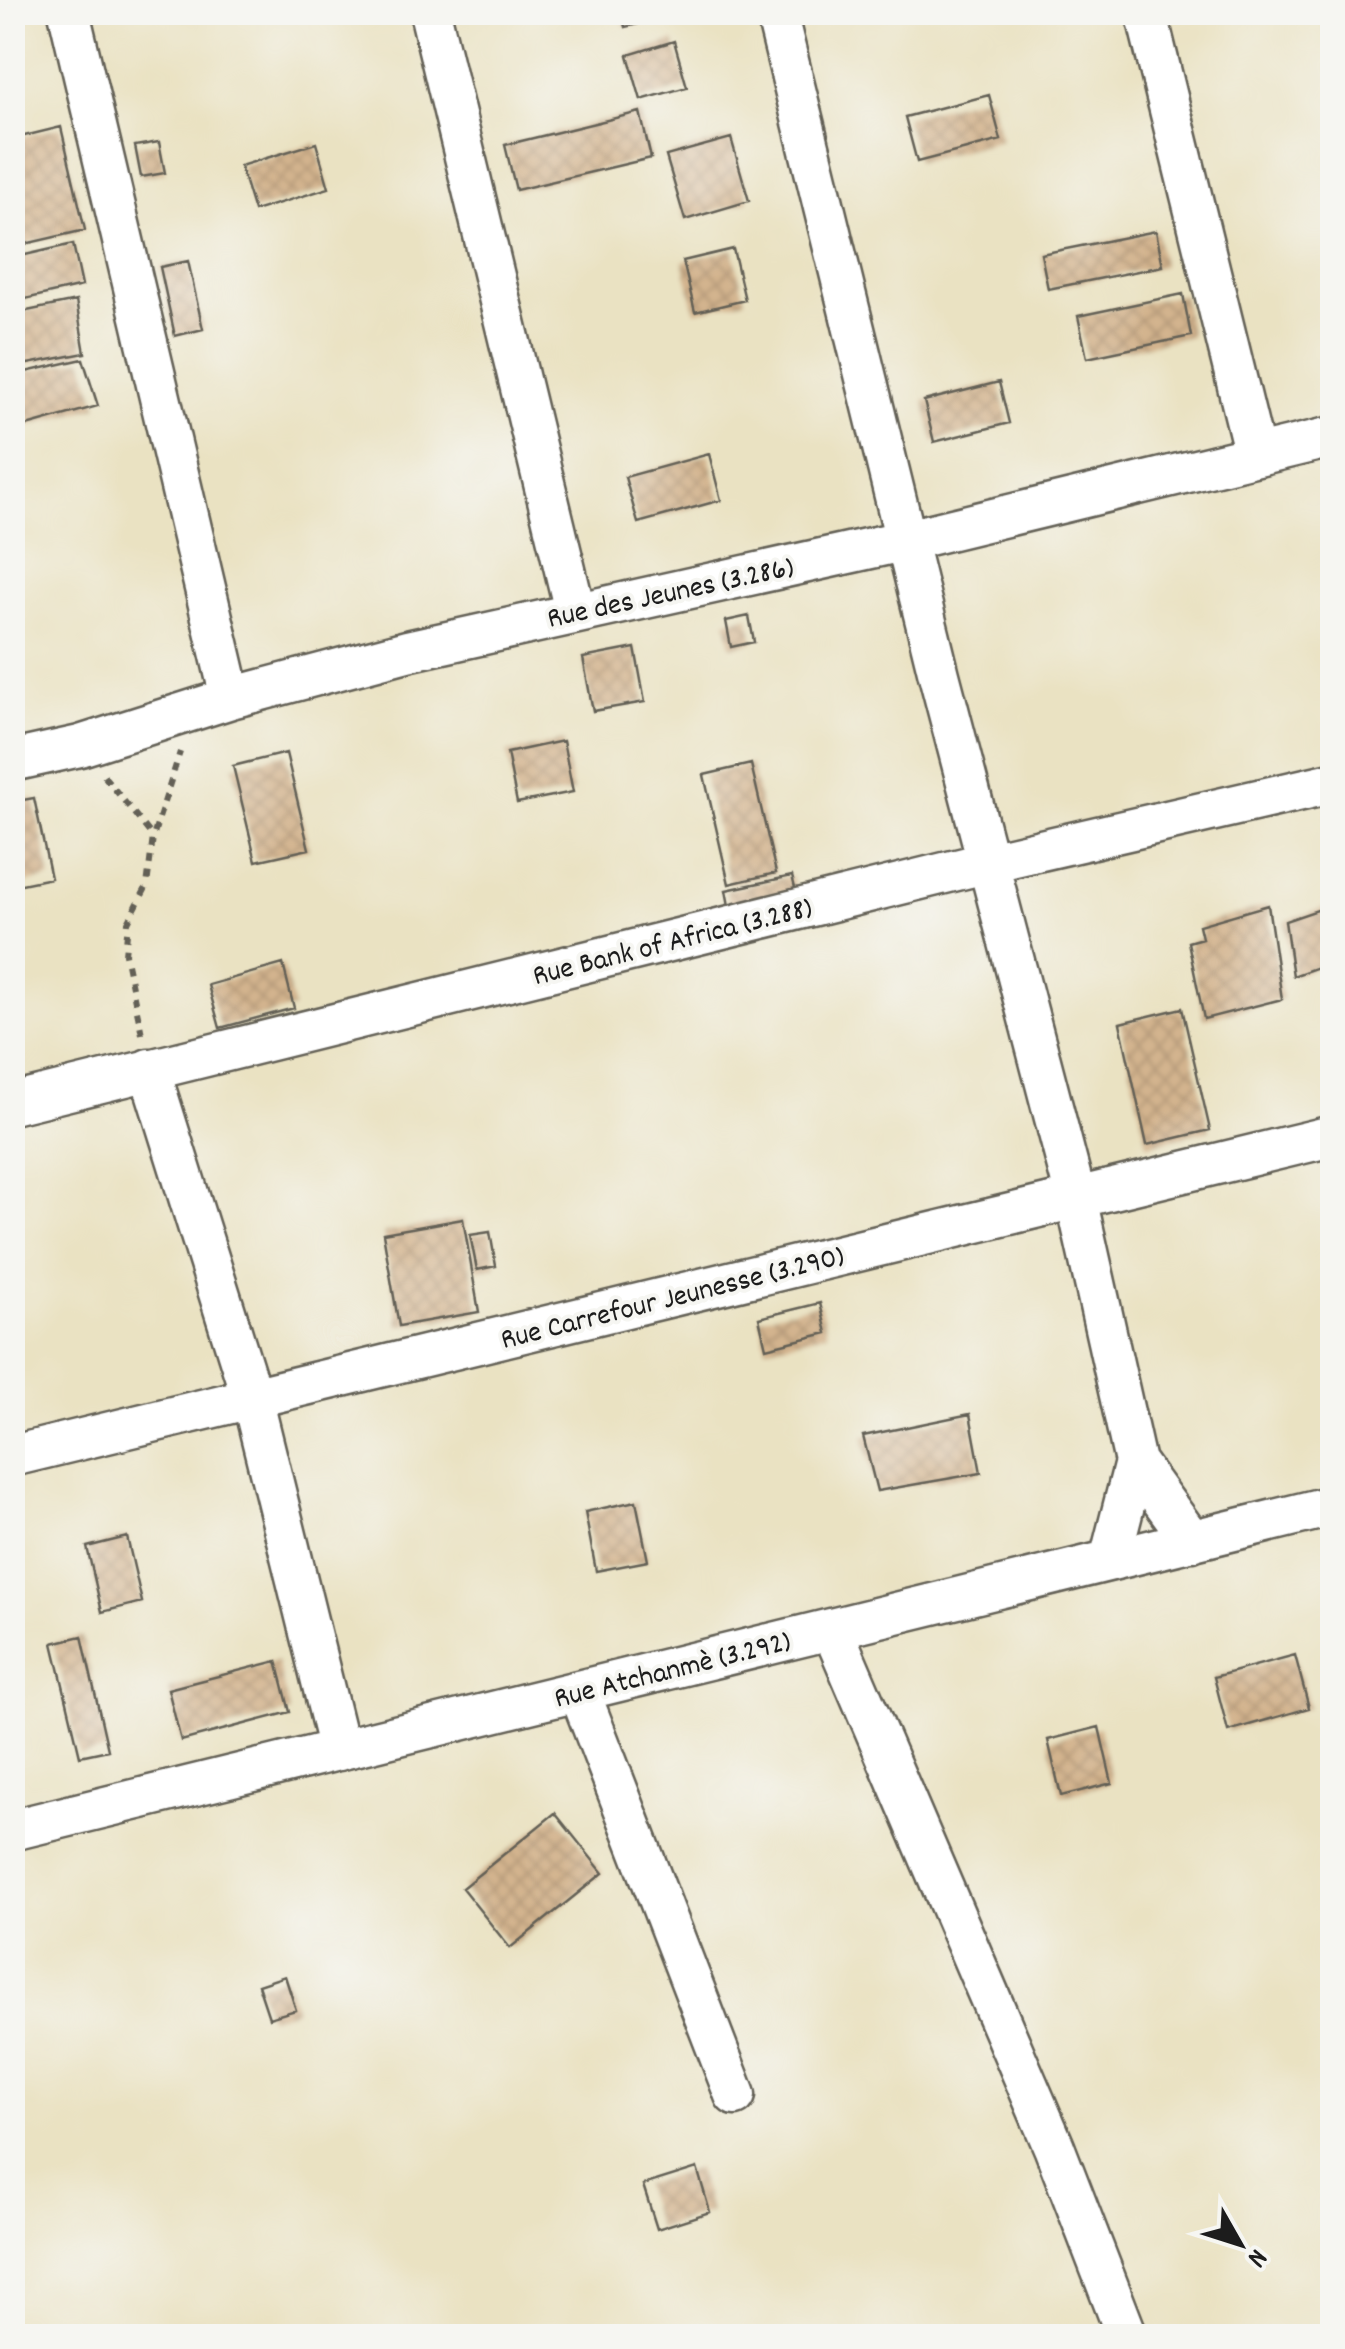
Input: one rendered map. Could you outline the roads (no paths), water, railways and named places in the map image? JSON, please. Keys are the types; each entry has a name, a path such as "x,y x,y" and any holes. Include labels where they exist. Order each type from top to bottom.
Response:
{"street":[{"path":"69,12 231,698"},
{"path":"430,12 575,611"},
{"path":"776,12 1076,1198 1135,1462 1192,1541"},
{"path":"1146,12 1255,455"},
{"name":"Rue des Jeunes (3.286)","path":"12,761 80,746 231,698 575,611 908,540 1332,437"},
{"name":"Rue Bank of Africa (3.288)","path":"12,1104 988,862 1332,783"},
{"path":"149,1069 252,1398 339,1750"},
{"name":"Rue Carrefour Jeunesse (3.290)","path":"12,1456 1332,1136"},
{"path":"1110,1560 1135,1462"},
{"name":"Rue Atchanmè (3.292)","path":"12,1830 1332,1506"},
{"path":"832,1629 1054,2146 1127,2336"},
{"path":"580,1691 735,2095"}]}
